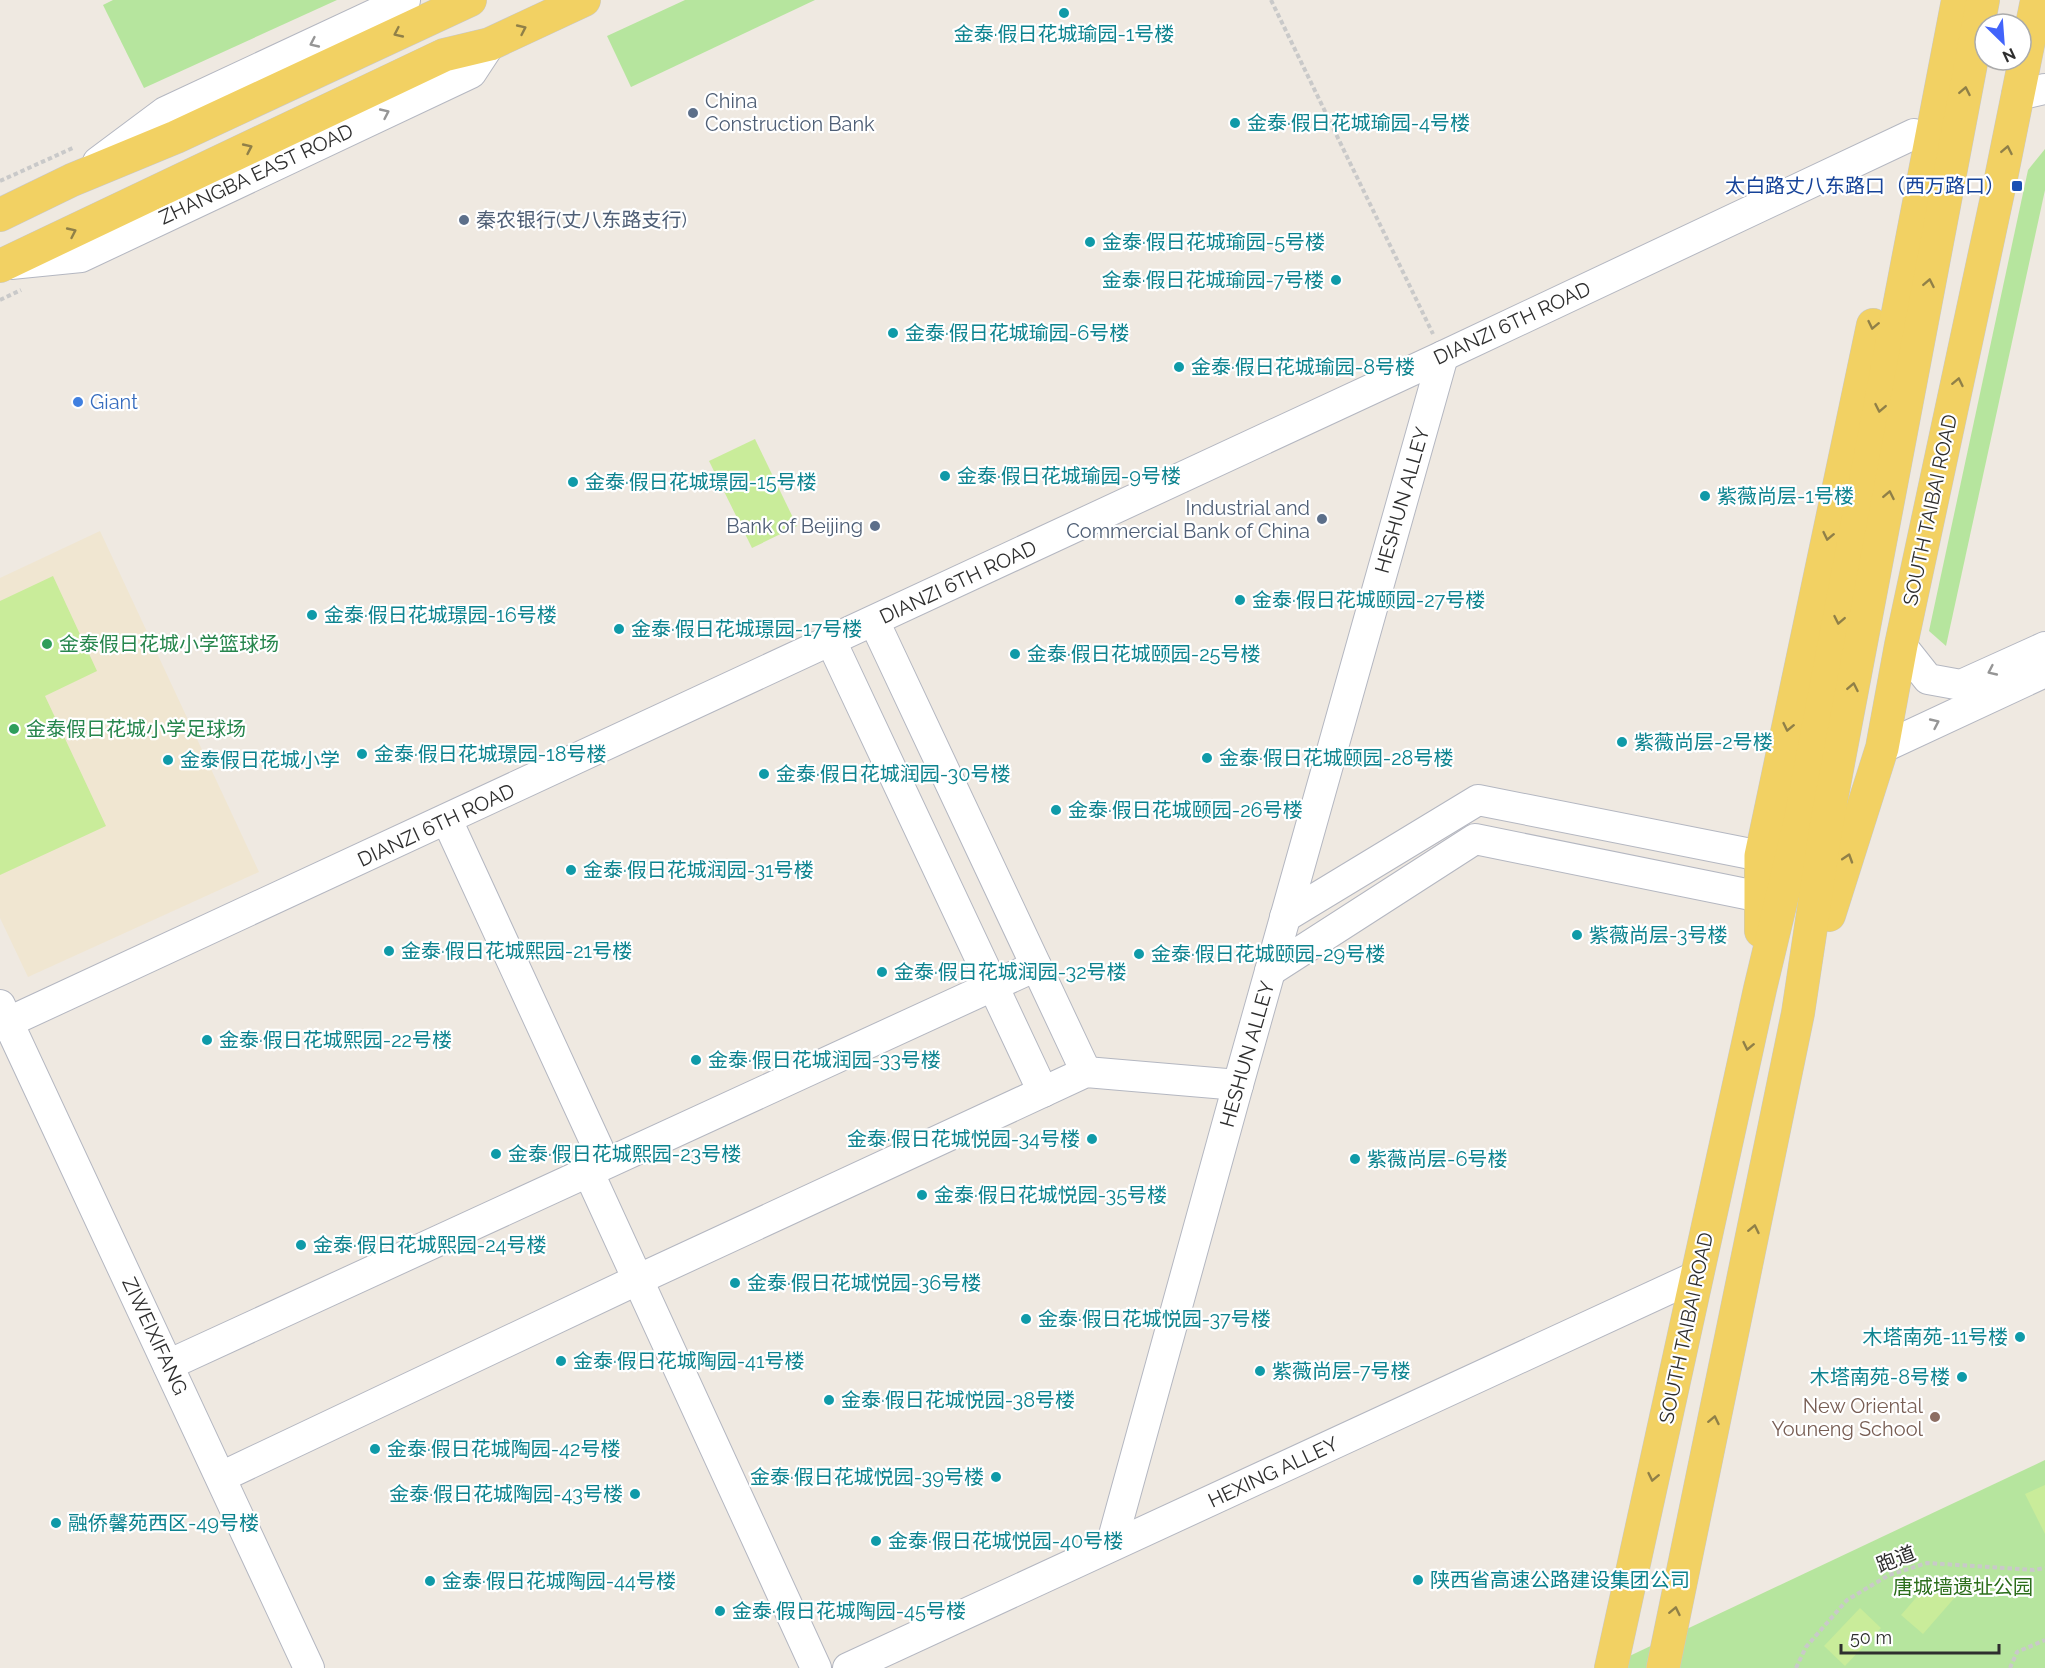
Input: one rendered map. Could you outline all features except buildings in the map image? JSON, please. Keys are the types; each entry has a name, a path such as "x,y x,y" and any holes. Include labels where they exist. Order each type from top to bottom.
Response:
{"main road":[{"path":"0,214 72,180 176,137 416,10 470,0"},
{"name":"ZHANGBA EAST ROAD","path":"1,266 444,55 490,44 584,0"},
{"name":"SOUTH TAIBAI ROAD","path":"1760,989 1761,856 1914,134 1940,0"},
{"name":"SOUTH TAIBAI ROAD","path":"1798,1014 1813,824 1958,0"},
{"name":"SOUTH TAIBAI ROAD","path":"1611,1668 1760,989 1813,824 1983,0"},
{"name":"SOUTH TAIBAI ROAD","path":"1663,1668 1798,1014 1882,748 1901,645 2031,92 2037,0"}],"street":[{"path":"416,10 444,55"},
{"name":"ZHANGBA EAST ROAD","path":"1,266 81,256 471,73 490,44"},
{"name":"DIANZI 6TH ROAD","path":"3,1018 447,820 1914,134"},
{"name":"HESHUN ALLEY","path":"1111,1546 1443,356"},
{"path":"874,621 1086,1072"},
{"path":"831,641 1042,1092"},
{"path":"1901,645 1929,679 1961,686 2045,647"},
{"path":"1882,748 2045,672"},
{"path":"1285,917 1478,800 1761,856"},
{"path":"447,820 598,1148 588,1171 816,1668"},
{"path":"1270,971 1475,839 1761,897"},
{"path":"168,1365 1036,966"},
{"name":"ZIWEIXIFANG","path":"3,1018 309,1668"},
{"path":"220,1477 1086,1072 1238,1085"},
{"name":"HEXING ALLEY","path":"848,1668 1697,1276"}],"path":[{"path":"1271,0 1443,356"},
{"name":"跑道","path":"1796,1668 1806,1647 1847,1600 1889,1575 1927,1563 2034,1570 2045,1568"},
{"path":"2010,1668 2018,1652 2045,1640"}],"shaded area":[{"path":"100,531 259,872 28,977 0,918 0,578"}],"green space":[{"path":"113,0 337,0 144,88 103,5"},
{"path":"685,0 815,0 631,87 607,36"},
{"path":"2045,149 2045,190 1946,646 1929,631 2028,170"},
{"path":"755,439 797,526 752,548 709,461"},
{"path":"53,576 97,671 45,696 106,826 0,875 0,601"},
{"name":"唐城墙遗址公园","path":"2045,1460 2045,1668 1604,1668"},
{"path":"2045,1485 2045,1534 2025,1494"},
{"path":"1935,1576 1957,1595 1923,1634 1901,1615"},
{"path":"1860,1608 1881,1628 1845,1666 1824,1646"}],"place":[{"name":"金泰·假日花城瑜园-1号楼","path":"1064,13"},
{"name":"China Construction Bank","path":"693,113"},
{"name":"金泰·假日花城瑜园-4号楼","path":"1235,123"},
{"name":"太白路丈八东路口（西万路口）","path":"2017,186"},
{"name":"秦农银行(丈八东路支行)","path":"464,220"},
{"name":"金泰·假日花城瑜园-5号楼","path":"1090,242"},
{"name":"金泰·假日花城瑜园-7号楼","path":"1336,280"},
{"name":"金泰·假日花城瑜园-6号楼","path":"893,333"},
{"name":"金泰·假日花城瑜园-8号楼","path":"1179,367"},
{"name":"Giant","path":"78,402"},
{"name":"金泰·假日花城瑜园-9号楼","path":"945,476"},
{"name":"金泰·假日花城璟园-15号楼","path":"573,482"},
{"name":"紫薇尚层-1号楼","path":"1705,496"},
{"name":"Industrial and Commercial Bank of China","path":"1322,519"},
{"name":"Bank of Beijing","path":"875,526"},
{"name":"金泰·假日花城颐园-27号楼","path":"1240,600"},
{"name":"金泰·假日花城璟园-16号楼","path":"312,615"},
{"name":"金泰·假日花城璟园-17号楼","path":"619,629"},
{"name":"金泰假日花城小学篮球场","path":"47,644"},
{"name":"金泰·假日花城颐园-25号楼","path":"1015,654"},
{"name":"金泰假日花城小学足球场","path":"14,729"},
{"name":"紫薇尚层-2号楼","path":"1622,742"},
{"name":"金泰·假日花城璟园-18号楼","path":"362,754"},
{"name":"金泰·假日花城颐园-28号楼","path":"1207,758"},
{"name":"金泰假日花城小学","path":"168,760"},
{"name":"金泰·假日花城润园-30号楼","path":"764,774"},
{"name":"金泰·假日花城颐园-26号楼","path":"1056,810"},
{"name":"金泰·假日花城润园-31号楼","path":"571,870"},
{"name":"紫薇尚层-3号楼","path":"1577,935"},
{"name":"金泰·假日花城熙园-21号楼","path":"389,951"},
{"name":"金泰·假日花城颐园-29号楼","path":"1139,954"},
{"name":"金泰·假日花城润园-32号楼","path":"882,972"},
{"name":"金泰·假日花城熙园-22号楼","path":"207,1040"},
{"name":"金泰·假日花城润园-33号楼","path":"696,1060"},
{"name":"金泰·假日花城悦园-34号楼","path":"1092,1139"},
{"name":"金泰·假日花城熙园-23号楼","path":"496,1154"},
{"name":"紫薇尚层-6号楼","path":"1355,1159"},
{"name":"金泰·假日花城悦园-35号楼","path":"922,1195"},
{"name":"金泰·假日花城熙园-24号楼","path":"301,1245"},
{"name":"金泰·假日花城悦园-36号楼","path":"735,1283"},
{"name":"金泰·假日花城悦园-37号楼","path":"1026,1319"},
{"name":"木塔南苑-11号楼","path":"2020,1337"},
{"name":"金泰·假日花城陶园-41号楼","path":"561,1361"},
{"name":"紫薇尚层-7号楼","path":"1260,1371"},
{"name":"木塔南苑-8号楼","path":"1962,1377"},
{"name":"金泰·假日花城悦园-38号楼","path":"829,1400"},
{"name":"New Oriental Youneng School","path":"1935,1417"},
{"name":"金泰·假日花城陶园-42号楼","path":"375,1449"},
{"name":"金泰·假日花城悦园-39号楼","path":"996,1477"},
{"name":"金泰·假日花城陶园-43号楼","path":"635,1494"},
{"name":"融侨馨苑西区-49号楼","path":"56,1523"},
{"name":"金泰·假日花城悦园-40号楼","path":"876,1541"},
{"name":"陕西省高速公路建设集团公司","path":"1418,1580"},
{"name":"金泰·假日花城陶园-44号楼","path":"430,1581"},
{"name":"金泰·假日花城陶园-45号楼","path":"720,1611"}]}
